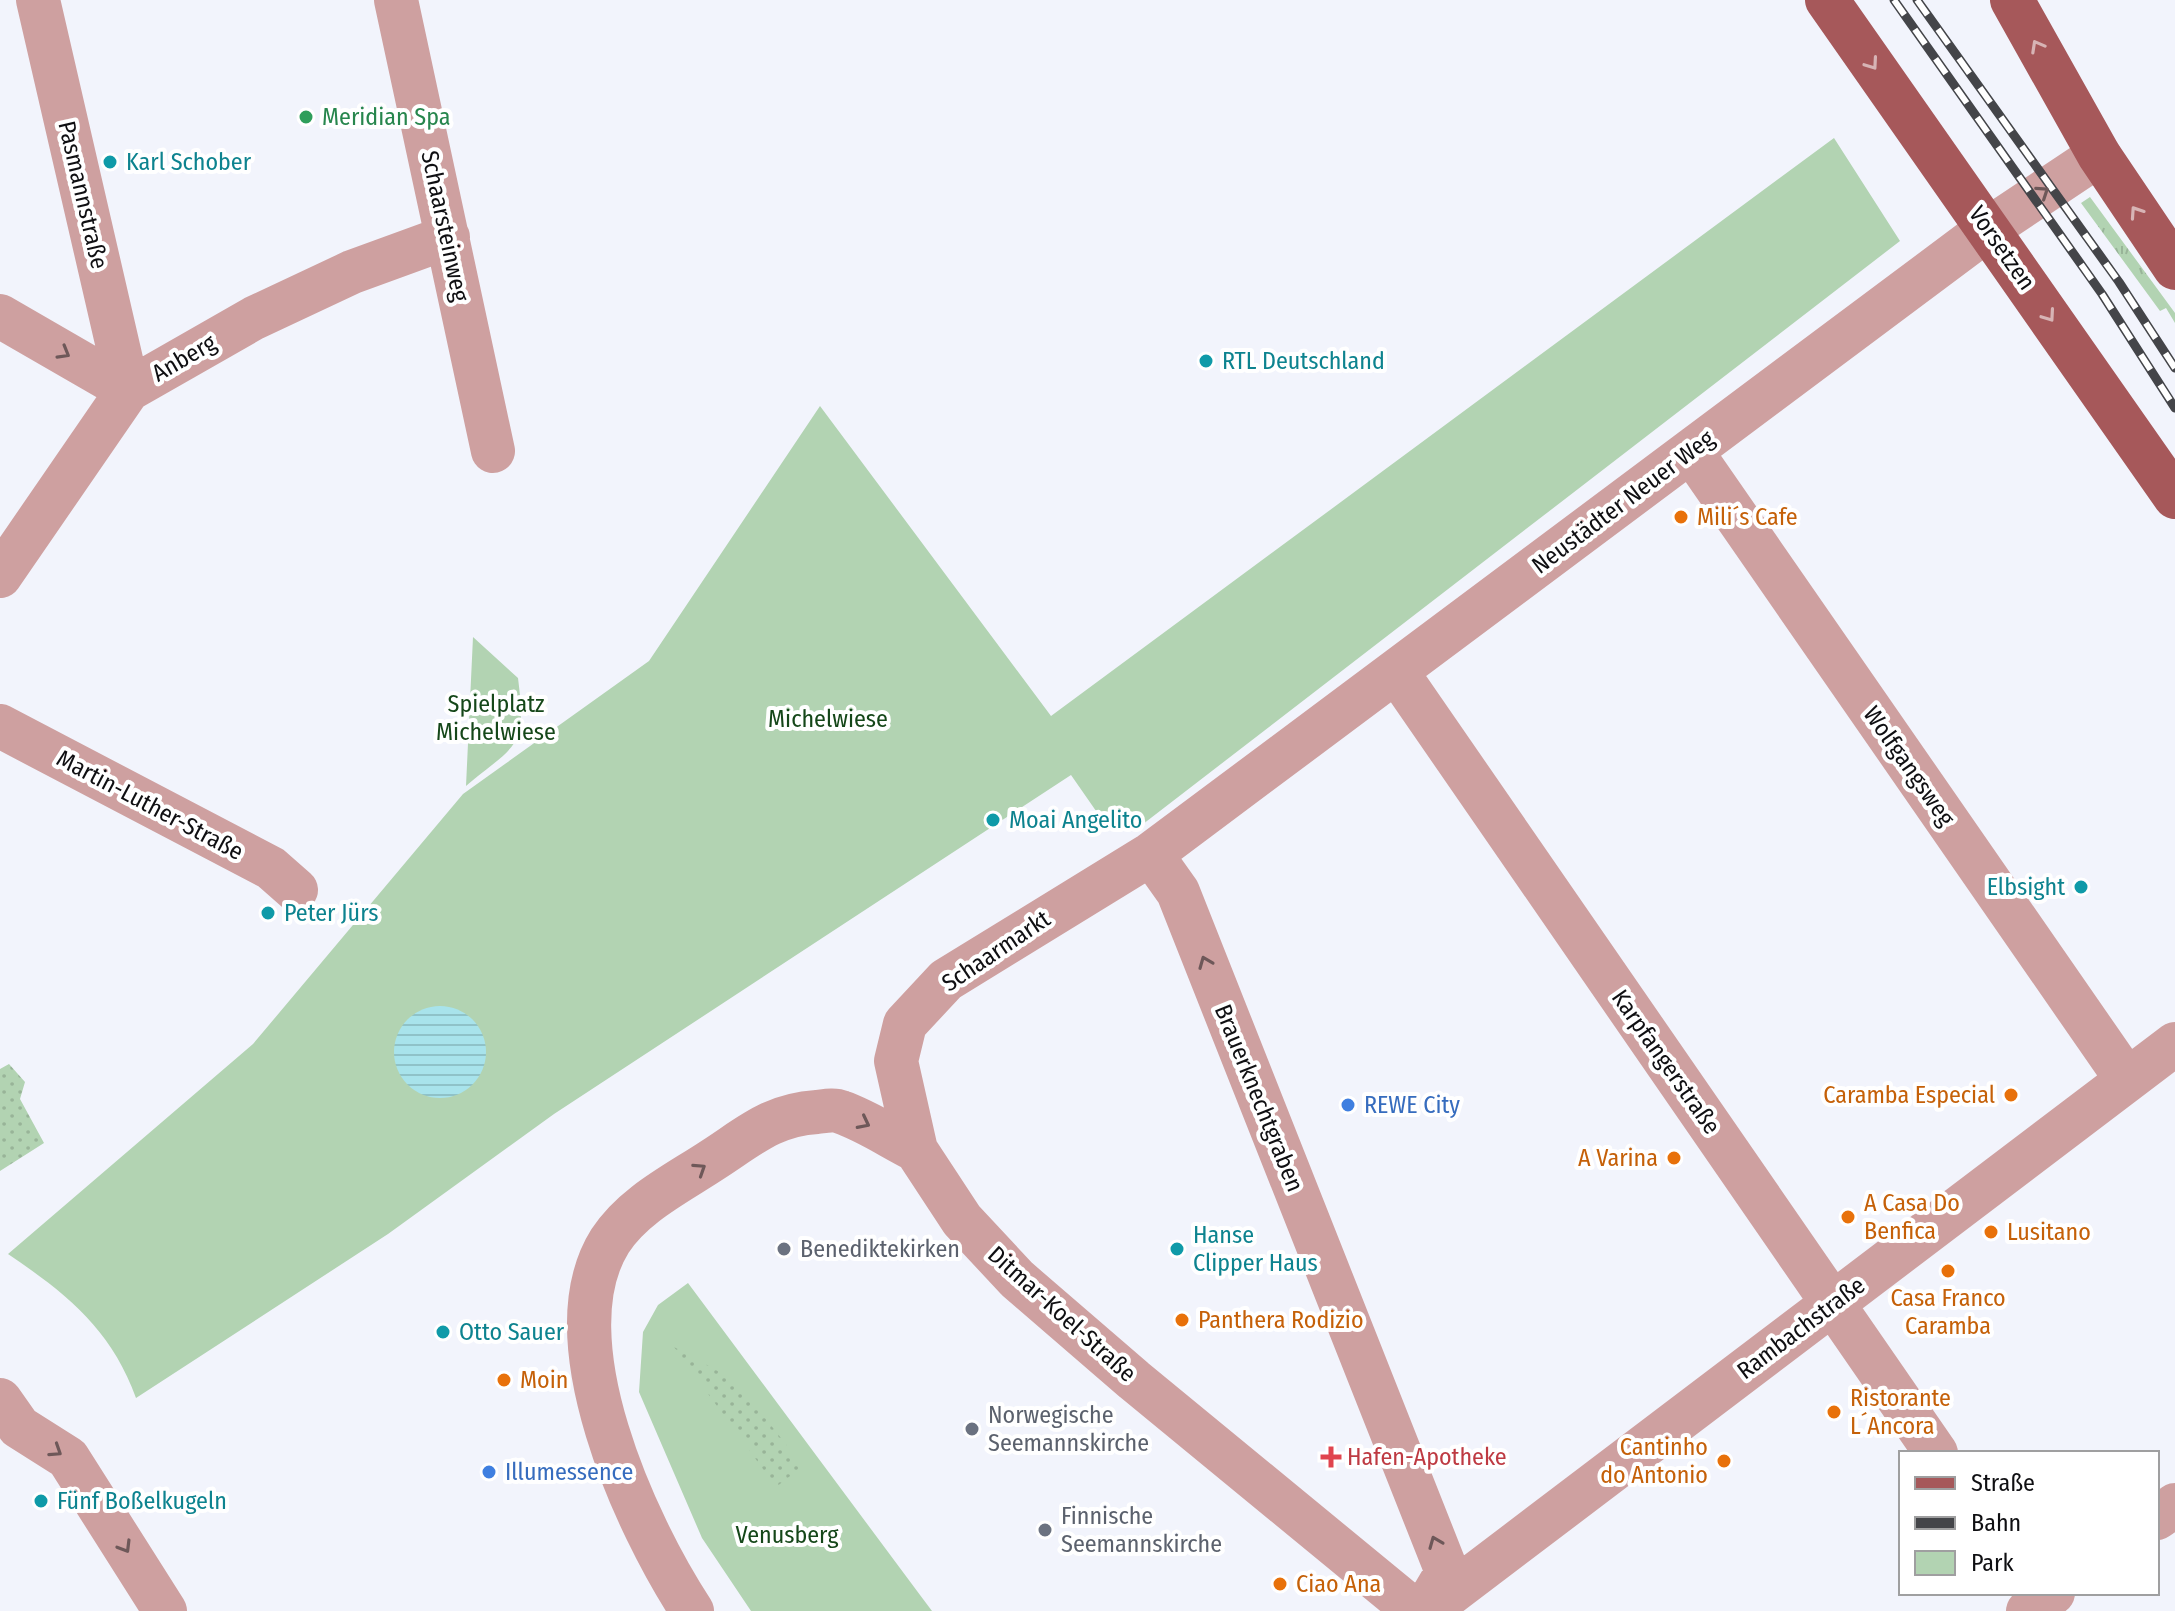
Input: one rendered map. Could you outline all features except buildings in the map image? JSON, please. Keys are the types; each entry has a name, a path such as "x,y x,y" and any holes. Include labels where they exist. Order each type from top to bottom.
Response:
{"main road":[{"name":"Vorsetzen","path":"1827,0 2175,497"},
{"path":"2012,0 2099,155 2175,268"}],"street":[{"name":"Pasmannstraße","path":"38,0 128,390"},
{"name":"Schaarsteinweg","path":"396,0 493,451"},
{"name":"Neustädter Neuer Weg","path":"1151,854 1988,229 2099,155"},
{"name":"Anberg","path":"0,576 128,390 254,318 352,272 448,237"},
{"path":"0,316 128,390"},
{"name":"Wolfgangsweg","path":"1691,451 2127,1080"},
{"name":"Karpfangerstraße","path":"1396,671 1935,1451"},
{"name":"Martin-Luther-Straße","path":"0,726 271,868 296,890"},
{"name":"Schaarmarkt","path":"916,1150 896,1061 905,1024 946,980 1151,854"},
{"name":"Brauerknechtgraben","path":"1151,854 1178,892 1447,1572 1425,1611"},
{"name":"Rambachstraße","path":"1425,1611 2175,1044"},
{"path":"692,1611 623,1481 612,1451 595,1370 590,1325 593,1281 609,1243 636,1211 788,1114 838,1110 916,1150"},
{"name":"Ditmar-Koel-Straße","path":"916,1150 962,1220 1017,1279 1415,1611"},
{"path":"6,1422 68,1458 165,1611"}],"green space":[{"name":"Michelwiese","path":"1834,138 1900,241 1134,831 1119,809 1103,821 1071,775 554,1114 388,1234 136,1398 114,1352 85,1315 8,1254 253,1044 463,794 649,661 820,406 1051,716"},
{"path":"2090,197 2175,313 2175,323 2166,308 2160,311 2081,203"},
{"name":"Spielplatz Michelwiese","path":"473,637 518,678 521,719 519,732 507,752 466,786"},
{"path":"9,1064 25,1082 20,1099 44,1143 0,1171 0,1069"},
{"name":"Venusberg","path":"688,1283 932,1611 751,1611 702,1538 639,1392 643,1332 658,1305"},
{"path":"674,1347 736,1381 803,1466 776,1487"}],"water":[{"path":"440,1006 457,1010 472,1020 482,1035 486,1052 482,1069 472,1084 457,1094 440,1098 423,1094 408,1084 398,1069 394,1052 398,1035 408,1020 423,1010"}],"railway":[{"path":"1894,0 2102,294 2175,408"},
{"path":"1917,0 2119,282 2175,368"}],"place":[{"name":"Meridian Spa","path":"306,117"},
{"name":"Karl Schober","path":"110,162"},
{"name":"RTL Deutschland","path":"1206,361"},
{"name":"Mili´s Cafe","path":"1681,517"},
{"name":"Moai Angelito","path":"993,820"},
{"name":"Elbsight","path":"2081,887"},
{"name":"Peter Jürs","path":"268,913"},
{"name":"Caramba Especial","path":"2011,1095"},
{"name":"REWE City","path":"1348,1105"},
{"name":"A Varina","path":"1674,1158"},
{"name":"A Casa Do Benfica","path":"1848,1217"},
{"name":"Lusitano","path":"1991,1232"},
{"name":"Benediktekirken","path":"784,1249"},
{"name":"Hanse Clipper Haus","path":"1177,1249"},
{"name":"Casa Franco Caramba","path":"1948,1271"},
{"name":"Panthera Rodizio","path":"1182,1320"},
{"name":"Otto Sauer","path":"443,1332"},
{"name":"Moin","path":"504,1380"},
{"name":"Ristorante L´Ancora","path":"1834,1412"},
{"name":"Norwegische Seemannskirche","path":"972,1429"},
{"name":"Hafen-Apotheke","path":"1331,1457"},
{"name":"Cantinho do Antonio","path":"1724,1461"},
{"name":"Illumessence","path":"489,1472"},
{"name":"Fünf Boßelkugeln","path":"41,1501"},
{"name":"Finnische Seemannskirche","path":"1045,1530"},
{"name":"Ciao Ana","path":"1280,1584"}]}
